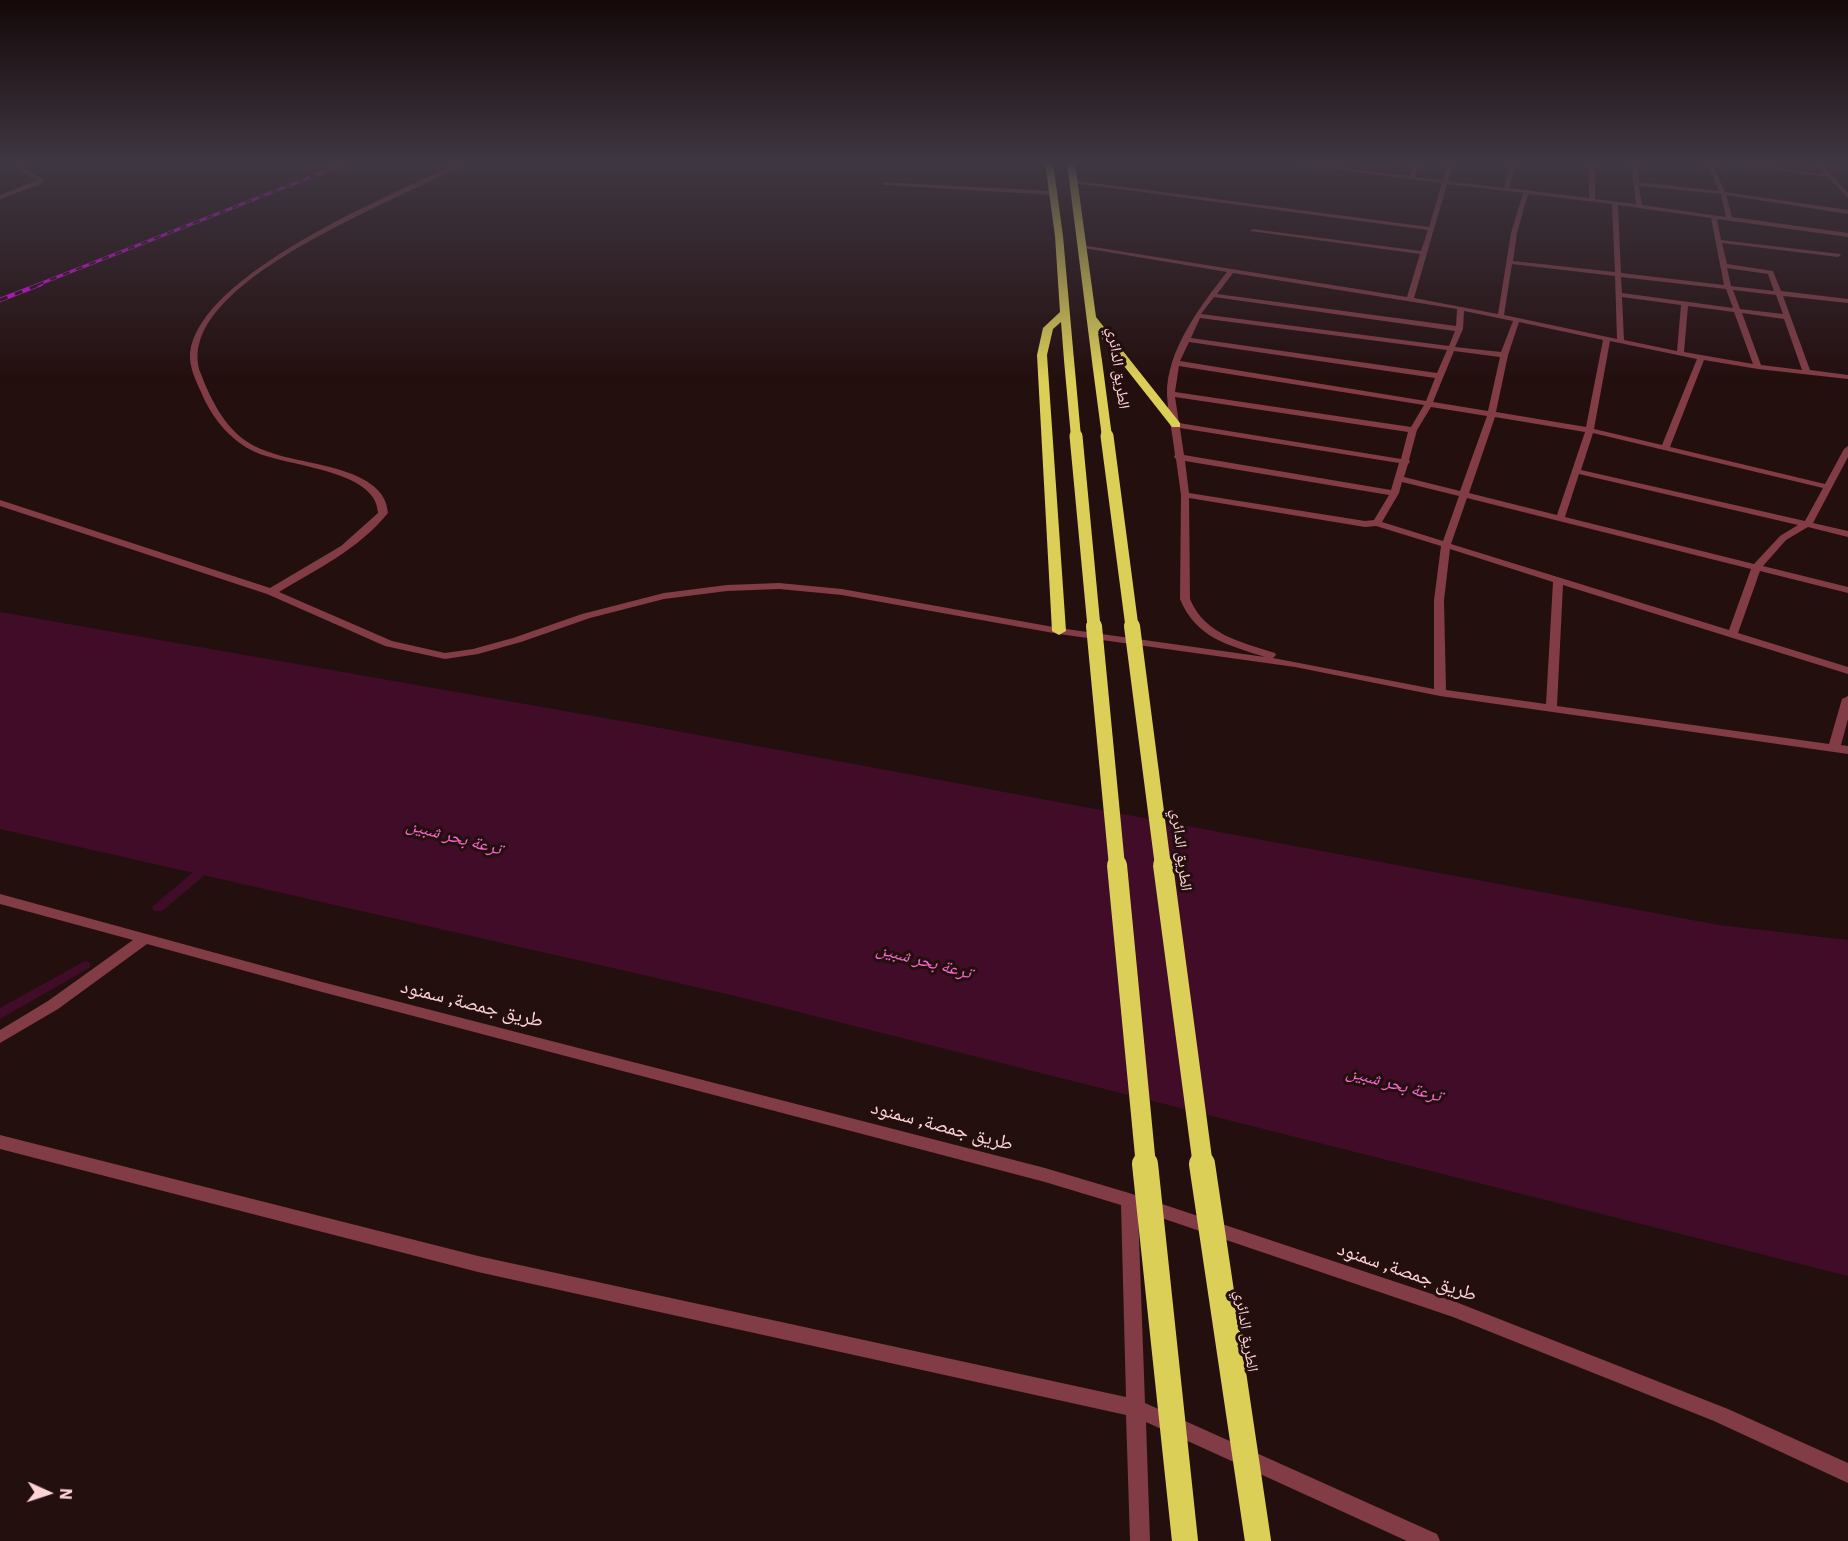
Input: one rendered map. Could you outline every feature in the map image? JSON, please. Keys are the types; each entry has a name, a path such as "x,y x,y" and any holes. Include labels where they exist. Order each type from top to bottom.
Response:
{"highway":[{"path":"1057,235 1154,1255 1185,1541"},
{"name":"الطريق الدائري","path":"1080,235 1215,1261 1258,1541"},
{"path":"1059,631 1042,356 1048,328 1065,313"},
{"path":"1091,316 1176,425"}],"street":[{"path":"271,592 343,549 370,528 383,513 382,502 376,492 355,479 257,450 241,441 209,402 193,358 195,341 207,319 228,296 288,251 318,235"},
{"path":"1283,235 1424,253"},
{"path":"1410,298 1429,235"},
{"path":"1501,315 1514,235"},
{"path":"1616,235 1621,343"},
{"path":"1717,235 1728,286 1758,367"},
{"path":"1718,241 1838,255"},
{"path":"1081,247 1410,298 1701,358 1848,377"},
{"path":"1509,262 1848,301"},
{"path":"1723,265 1770,271 1807,373"},
{"path":"1231,271 1198,316 1176,363 1172,394 1178,457 1185,495 1185,599 1188,611 1198,624 1218,636 1295,664"},
{"path":"1213,295 1459,329"},
{"path":"1619,295 1787,316"},
{"path":"1680,354 1685,304"},
{"path":"1376,523 1395,494 1406,462 1413,430 1428,405 1459,329 1461,308"},
{"path":"1198,316 1504,355"},
{"path":"1440,693 1439,600 1446,544 1491,416 1504,355 1517,319"},
{"path":"1560,519 1590,430 1607,339"},
{"path":"1187,340 1440,376"},
{"path":"1665,448 1701,358"},
{"path":"1176,363 1491,416 1590,430 1828,487"},
{"path":"1172,394 1413,430"},
{"path":"1176,425 1406,462"},
{"path":"1732,635 1757,567 1784,538 1809,523 1848,449"},
{"path":"1178,457 1395,494"},
{"path":"1576,471 1809,523 1848,534"},
{"path":"1400,478 1848,590"},
{"path":"1185,495 1365,524 1376,523 1848,671"},
{"path":"0,503 271,592 389,644 445,656 474,652 586,616 664,596 727,588 779,586 842,592 1059,631 1295,664 1440,693 1848,750"},
{"path":"1551,709 1558,580"},
{"path":"1834,748 1848,699"},
{"name":"طريق جمصة, سمنود","path":"0,899 322,987 1045,1175 1129,1200 1456,1310 1720,1415 1848,1473"},
{"path":"0,1037 53,1005 146,938"},
{"path":"0,1142 478,1264 1135,1408 1430,1541"},
{"path":"1129,1200 1140,1541"}],"water":[{"name":"ترعة بحر شبين","path":"0,612 639,724 1719,925 1848,940 1848,1276 727,994 0,829"}],"waterway":[{"path":"158,908 208,866"},
{"path":"0,1014 85,965"}],"railway":[{"path":"37,285 164,235"},
{"path":"0,300 41,284"}]}
